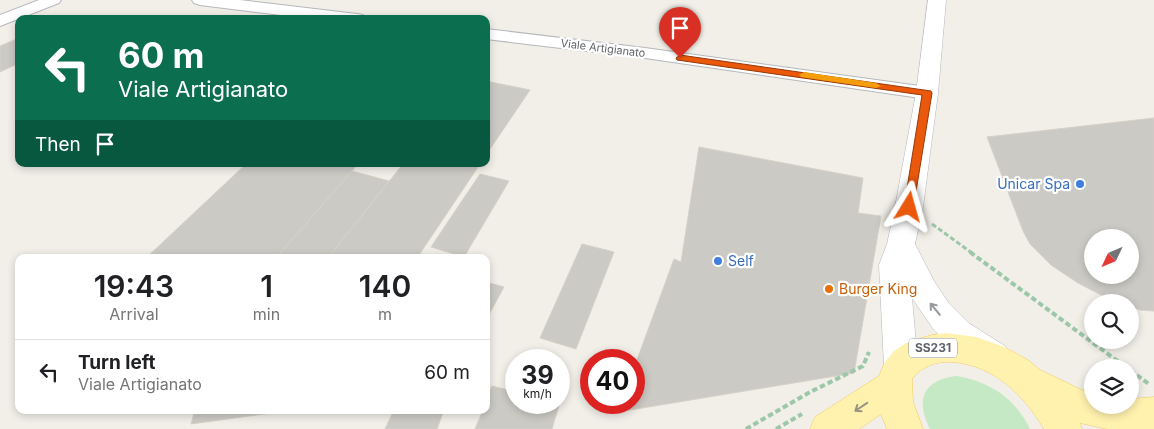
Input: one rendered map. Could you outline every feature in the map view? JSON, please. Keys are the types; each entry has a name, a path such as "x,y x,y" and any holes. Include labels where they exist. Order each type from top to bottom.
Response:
{"main road":[{"name":"SS231","path":"828,429 898,375 914,354 932,348 953,347 976,352 1000,362 1028,380 1080,406 1124,416 1154,414"},
{"path":"898,375 896,408 905,429"},
{"name":"SS231","path":"1028,380 1050,404 1064,429"}],"street":[{"path":"17,15 53,0"},
{"path":"200,0 325,15"},
{"path":"898,375 897,293 894,265 901,244 909,207 927,93 938,0"},
{"path":"0,22 15,16"},
{"name":"Viale Artigianato","path":"490,34 645,53 927,93"},
{"path":"901,244 916,279 931,305 954,330 1000,362"}],"path":[{"path":"909,207 1115,359"},
{"path":"746,429 810,392 863,366 870,350"},
{"path":"1139,376 1154,387"}],"green space":[{"path":"957,376 980,382 1000,393 1017,408 1030,429 930,429 923,409 925,393 936,382"}],"building":[{"path":"15,40 15,65 0,72 0,46"},
{"path":"490,82 530,90 490,149"},
{"name":"Unicar Spa","path":"1154,118 1154,311 1139,310 1139,294 1099,294 1078,283 1051,265 1030,244 1023,231 987,137"},
{"path":"699,147 863,178 858,213 881,216 854,373 645,408 645,349 641,349 674,259 681,262"},
{"path":"243,167 355,167 279,254 150,254"},
{"path":"401,167 478,167 420,254 331,254"},
{"path":"352,171 389,181 331,254 279,254"},
{"path":"480,174 509,181 466,254 454,254 431,247"},
{"path":"582,244 614,252 576,349 540,338"},
{"path":"490,283 504,287 490,313"},
{"path":"492,386 505,389 505,414 556,414 552,429 475,429 481,414 490,414 490,391"},
{"path":"194,414 264,414 191,424"},
{"path":"392,414 443,414 437,429 385,429"}],"slow traffic":[{"path":"804,75 876,86"}],"place":[{"name":"Unicar Spa","path":"1080,184"},
{"name":"Self","path":"718,261"},
{"name":"Burger King","path":"829,289"}],"route":[{"path":"680,58 927,93 909,207"}]}
